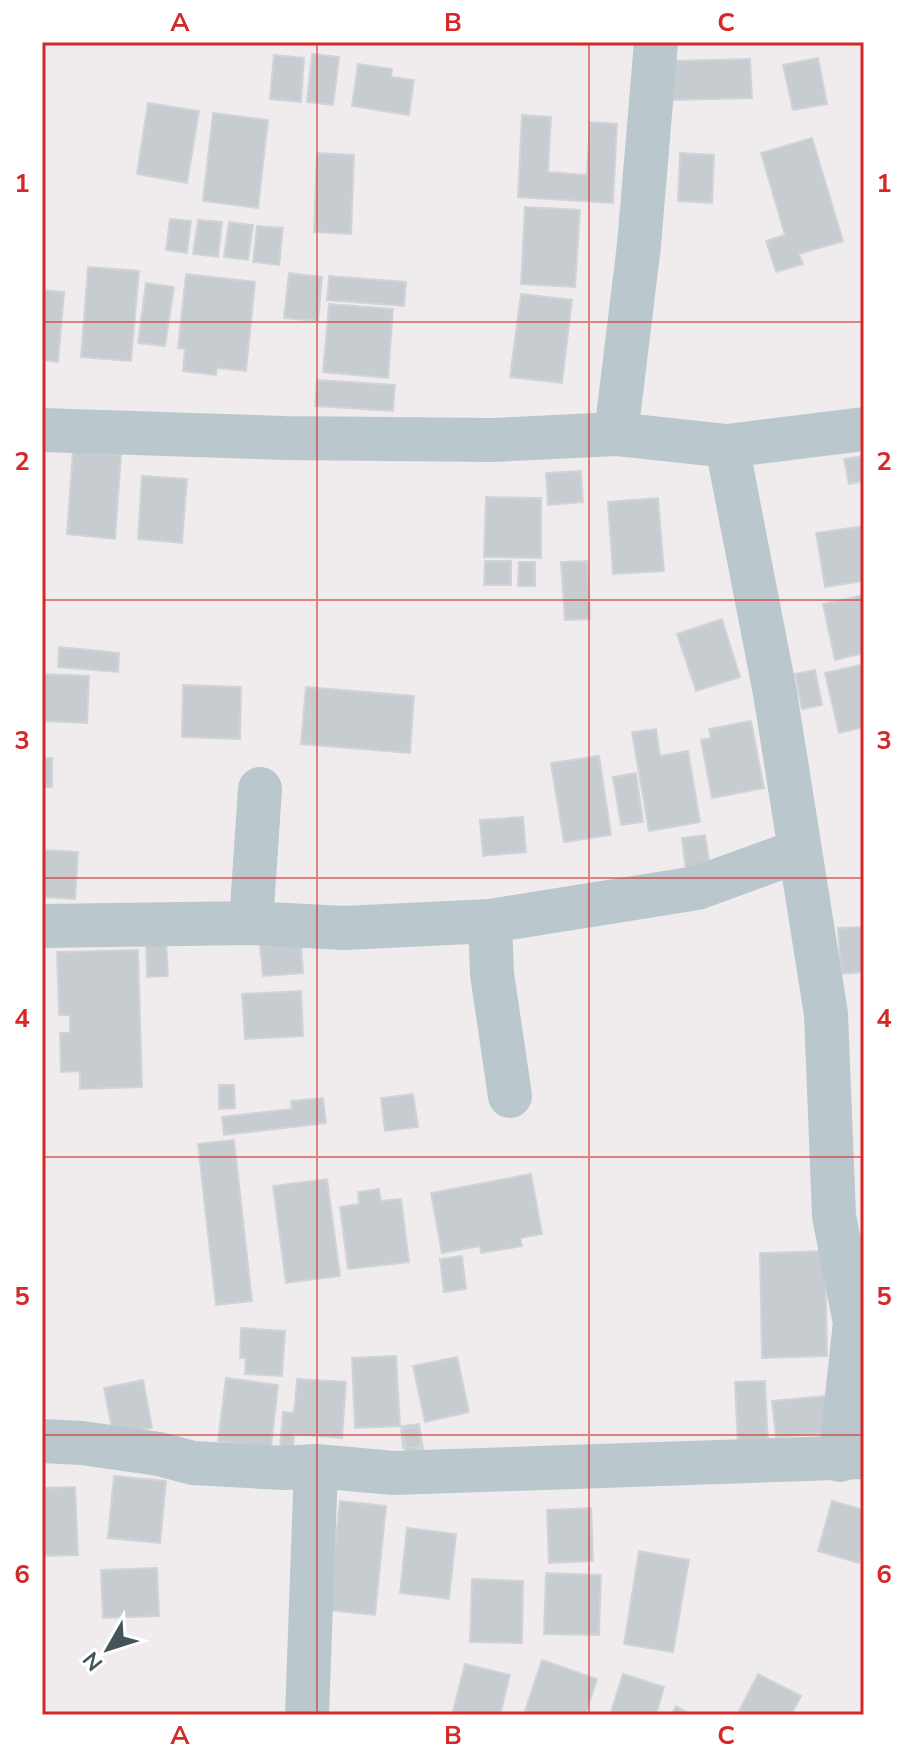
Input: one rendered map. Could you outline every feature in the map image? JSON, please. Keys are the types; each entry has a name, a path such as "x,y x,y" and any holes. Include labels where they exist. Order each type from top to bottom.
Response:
{"street":[{"path":"616,434 639,245 656,42"},
{"path":"42,430 493,440 616,434 727,446 864,429"},
{"path":"42,1441 82,1443 159,1454 193,1463 284,1468 316,1466 394,1473 852,1458 855,1323 834,1216 826,1014 775,693 727,446"},
{"path":"251,923 260,789"},
{"path":"42,926 251,923 344,928 490,921 697,888 799,851"},
{"path":"490,921 492,974 510,1096"},
{"path":"307,1715 316,1466"}],"building":[{"path":"312,54 339,57 333,105 307,102"},
{"path":"274,55 304,58 301,102 270,99"},
{"path":"818,58 827,104 793,110 783,65"},
{"path":"750,59 752,98 673,100 672,61"},
{"path":"358,64 392,69 391,77 414,80 409,115 352,106"},
{"path":"148,103 199,111 187,183 137,174"},
{"path":"213,113 268,120 258,208 203,201"},
{"path":"522,115 551,117 548,172 587,175 590,122 617,124 613,203 518,197"},
{"path":"812,138 843,241 799,254 803,264 776,272 766,241 785,235 761,153"},
{"path":"317,153 354,155 351,234 314,232"},
{"path":"680,153 714,155 712,203 678,201"},
{"path":"525,207 580,210 575,287 521,284"},
{"path":"170,219 191,221 187,253 166,250"},
{"path":"198,220 222,222 218,257 193,254"},
{"path":"229,222 253,225 248,260 224,257"},
{"path":"257,226 283,228 279,265 253,262"},
{"path":"88,267 139,271 131,361 81,357"},
{"path":"289,273 322,277 318,321 284,318"},
{"path":"186,274 255,282 246,371 217,368 216,375 183,371 185,349 178,348"},
{"path":"329,276 406,282 404,306 327,300"},
{"path":"146,283 174,287 165,346 138,343"},
{"path":"42,290 64,292 58,362 42,360"},
{"path":"521,294 572,300 562,383 510,377"},
{"path":"329,304 393,309 388,378 323,372"},
{"path":"317,380 395,385 393,411 315,406"},
{"path":"73,451 121,455 115,539 67,534"},
{"path":"864,456 864,481 849,484 844,459"},
{"path":"581,471 583,502 548,505 546,473"},
{"path":"142,476 187,479 182,543 138,539"},
{"path":"486,497 541,498 541,558 484,557"},
{"path":"658,498 664,571 613,574 608,502"},
{"path":"864,526 864,581 825,587 816,533"},
{"path":"485,561 511,561 511,585 484,585"},
{"path":"587,561 590,619 565,620 561,562"},
{"path":"519,562 535,562 535,586 518,586"},
{"path":"864,595 864,653 835,660 823,604"},
{"path":"722,619 740,677 696,691 677,634"},
{"path":"59,647 119,653 118,672 58,667"},
{"path":"864,664 864,727 839,733 825,673"},
{"path":"815,670 822,705 802,709 795,674"},
{"path":"42,674 89,676 87,723 42,721"},
{"path":"183,685 241,687 240,739 182,737"},
{"path":"306,687 414,696 410,753 301,744"},
{"path":"751,721 764,788 712,798 701,740 711,738 709,729"},
{"path":"656,729 660,756 688,751 700,822 649,831 632,732"},
{"path":"599,756 611,835 564,842 551,763"},
{"path":"42,758 52,758 52,787 42,787"},
{"path":"636,773 643,822 621,825 613,777"},
{"path":"523,817 526,852 483,856 480,820"},
{"path":"705,835 710,868 686,871 682,838"},
{"path":"42,850 78,852 75,899 42,897"},
{"path":"862,927 864,972 841,974 838,928"},
{"path":"166,940 168,976 147,977 146,941"},
{"path":"301,943 303,973 263,976 260,946"},
{"path":"138,950 142,1087 80,1089 80,1071 61,1072 60,1033 70,1033 70,1015 59,1015 57,952"},
{"path":"301,991 303,1036 245,1039 242,994"},
{"path":"219,1085 234,1085 235,1108 219,1109"},
{"path":"413,1094 418,1127 385,1131 381,1098"},
{"path":"323,1098 326,1123 224,1135 222,1117 292,1109 291,1101"},
{"path":"234,1140 252,1301 216,1305 198,1144"},
{"path":"531,1174 542,1234 520,1238 522,1246 481,1253 480,1246 442,1253 431,1193"},
{"path":"327,1179 340,1276 286,1283 273,1186"},
{"path":"379,1189 381,1201 401,1199 409,1262 348,1269 340,1207 359,1204 358,1192"},
{"path":"825,1251 827,1356 762,1358 760,1253"},
{"path":"462,1256 466,1289 444,1292 440,1259"},
{"path":"241,1328 285,1331 282,1376 245,1374 246,1358 240,1358"},
{"path":"396,1356 400,1426 355,1428 352,1358"},
{"path":"457,1357 469,1412 425,1422 413,1366"},
{"path":"226,1378 278,1385 271,1448 218,1441"},
{"path":"297,1379 346,1382 342,1438 294,1434 293,1450 280,1448 283,1412 294,1413"},
{"path":"143,1380 152,1428 113,1434 104,1388"},
{"path":"765,1381 768,1445 738,1446 735,1382"},
{"path":"835,1395 838,1432 776,1437 772,1401"},
{"path":"419,1424 423,1449 406,1452 402,1426"},
{"path":"419,1427 421,1447 403,1448 401,1429"},
{"path":"114,1476 166,1481 160,1543 108,1538"},
{"path":"75,1487 78,1555 42,1556 42,1488"},
{"path":"340,1501 386,1506 375,1615 328,1610"},
{"path":"832,1501 864,1510 864,1545 859,1563 818,1551"},
{"path":"591,1508 593,1561 549,1563 547,1510"},
{"path":"407,1528 456,1534 449,1599 400,1593"},
{"path":"639,1551 689,1560 673,1652 624,1644"},
{"path":"157,1568 159,1616 103,1618 101,1570"},
{"path":"546,1573 601,1575 599,1635 544,1634"},
{"path":"472,1579 523,1581 522,1643 470,1642"},
{"path":"542,1660 597,1679 585,1715 537,1715 525,1711"},
{"path":"465,1664 510,1675 500,1715 452,1715"},
{"path":"623,1674 664,1687 656,1715 610,1715"},
{"path":"758,1674 801,1696 791,1715 737,1715"},
{"path":"676,1706 692,1715 671,1715"}]}
